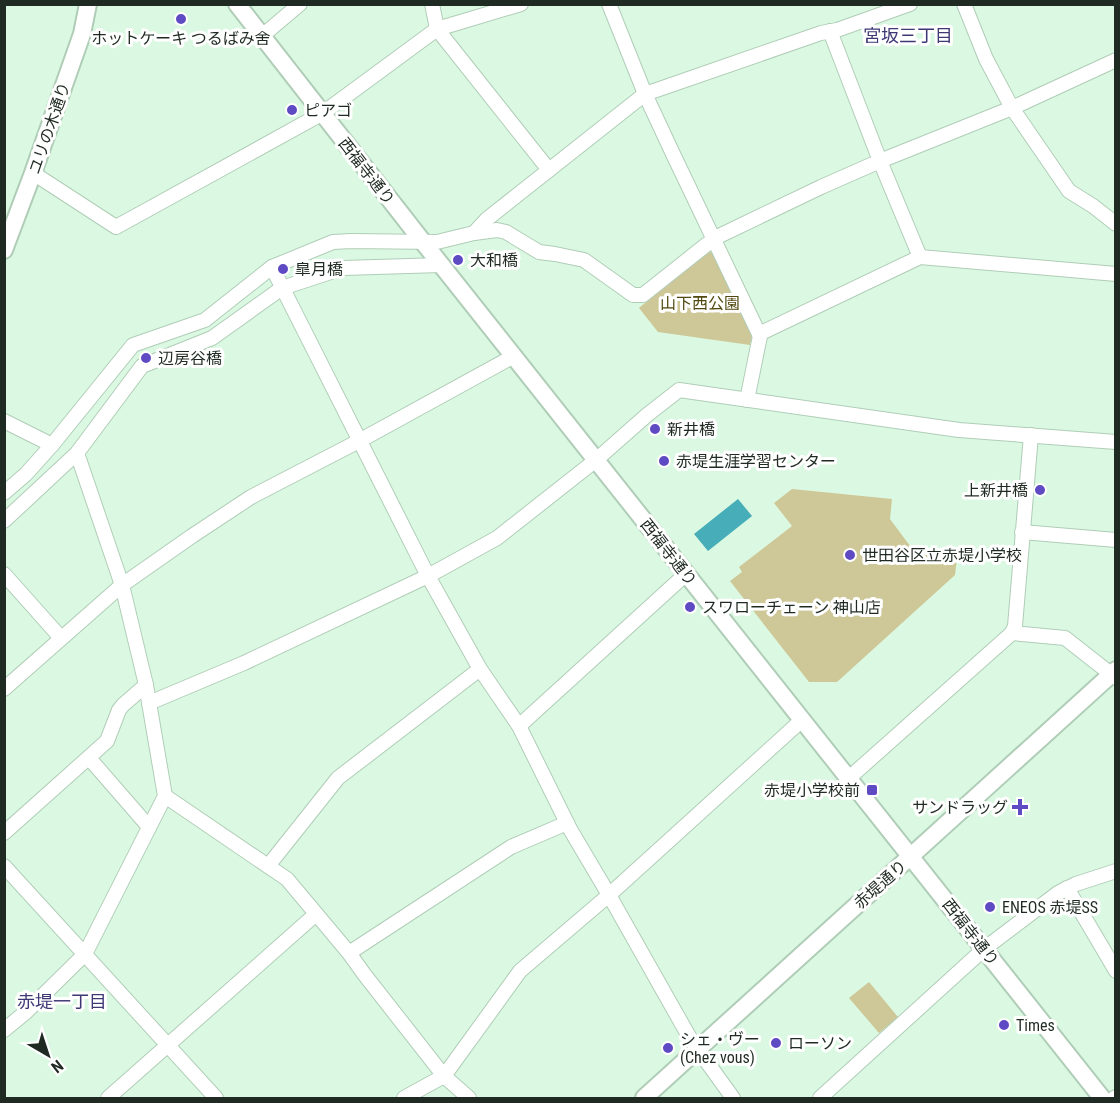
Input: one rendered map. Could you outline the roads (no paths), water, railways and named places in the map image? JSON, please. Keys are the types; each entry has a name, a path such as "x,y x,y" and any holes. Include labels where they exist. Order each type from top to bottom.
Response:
{"street":[{"name":"ユリの木通り","path":"4,250 82,34 88,4"},
{"name":"西福寺通り","path":"237,4 513,356 1102,1098"},
{"path":"262,36 300,4"},
{"path":"432,4 437,29 549,170"},
{"path":"33,173 116,227 322,113 437,29 521,4"},
{"path":"609,4 645,94 760,336 747,400"},
{"path":"474,233 487,219 645,94 910,4"},
{"path":"964,4 986,59 1012,108 1069,191 1116,224"},
{"path":"830,31 920,257"},
{"path":"4,493 26,474 52,445 133,345 205,320 272,267 333,242 437,242 497,230 506,232 539,252 584,260 633,295 644,295 714,239 880,161 1012,108 1116,60"},
{"path":"759,334 920,257 1116,274"},
{"path":"4,521 77,453 142,366 212,338 282,288 343,268 442,265"},
{"path":"272,267 428,576 480,669 519,726 567,823 690,1040 733,1098"},
{"path":"4,689 122,585 251,497 359,441 513,356"},
{"path":"149,702 244,663 428,576 497,538 596,460 679,390 959,430 1116,442"},
{"path":"4,421 52,445"},
{"path":"849,778 1012,633 1015,626 1031,435"},
{"path":"4,1030 26,1012 85,954 165,796 146,685 122,585 77,453"},
{"path":"1022,532 1116,540"},
{"path":"4,574 61,638"},
{"path":"519,726 686,574"},
{"path":"1012,633 1065,638 1114,674"},
{"path":"268,866 338,778 480,669"},
{"name":"赤堤通り","path":"644,1098 1114,674"},
{"path":"4,833 107,741 119,710 146,685"},
{"path":"404,1098 444,1076 520,971 609,895 802,720"},
{"path":"89,758 149,827"},
{"path":"165,796 286,879 349,953 444,1076 469,1098"},
{"path":"349,953 511,846 567,823"},
{"path":"4,866 216,1098"},
{"path":"820,1098 984,949 1058,893 1076,884 1116,871"},
{"path":"1067,888 1116,971"},
{"path":"108,1098 316,914"}],"water":[{"path":"738,499 752,516 708,551 694,534"}],"place":[{"name":"ホットケーキ つるばみ舍","path":"181,19"},
{"name":"ピアゴ","path":"292,110"},
{"name":"大和橋","path":"458,260"},
{"name":"皐月橋","path":"283,269"},
{"name":"辺房谷橋","path":"146,358"},
{"name":"新井橋","path":"655,429"},
{"name":"赤堤生涯学習センター","path":"664,461"},
{"name":"上新井橋","path":"1040,490"},
{"name":"世田谷区立赤堤小学校","path":"850,555"},
{"name":"スワローチェーン 神山店","path":"690,607"},
{"name":"赤堤小学校前","path":"872,790"},
{"name":"サンドラッグ","path":"1020,807"},
{"name":"ENEOS 赤堤SS","path":"990,907"},
{"name":"Times","path":"1004,1025"},
{"name":"ローソン","path":"776,1043"},
{"name":"シェ・ヴー (Chez vous)","path":"668,1048"}],"district":[{"name":"宮坂三丁目","path":"908,36"},
{"name":"赤堤一丁目","path":"62,1002"}],"park label":[{"name":"山下西公園","path":"700,303"}]}
